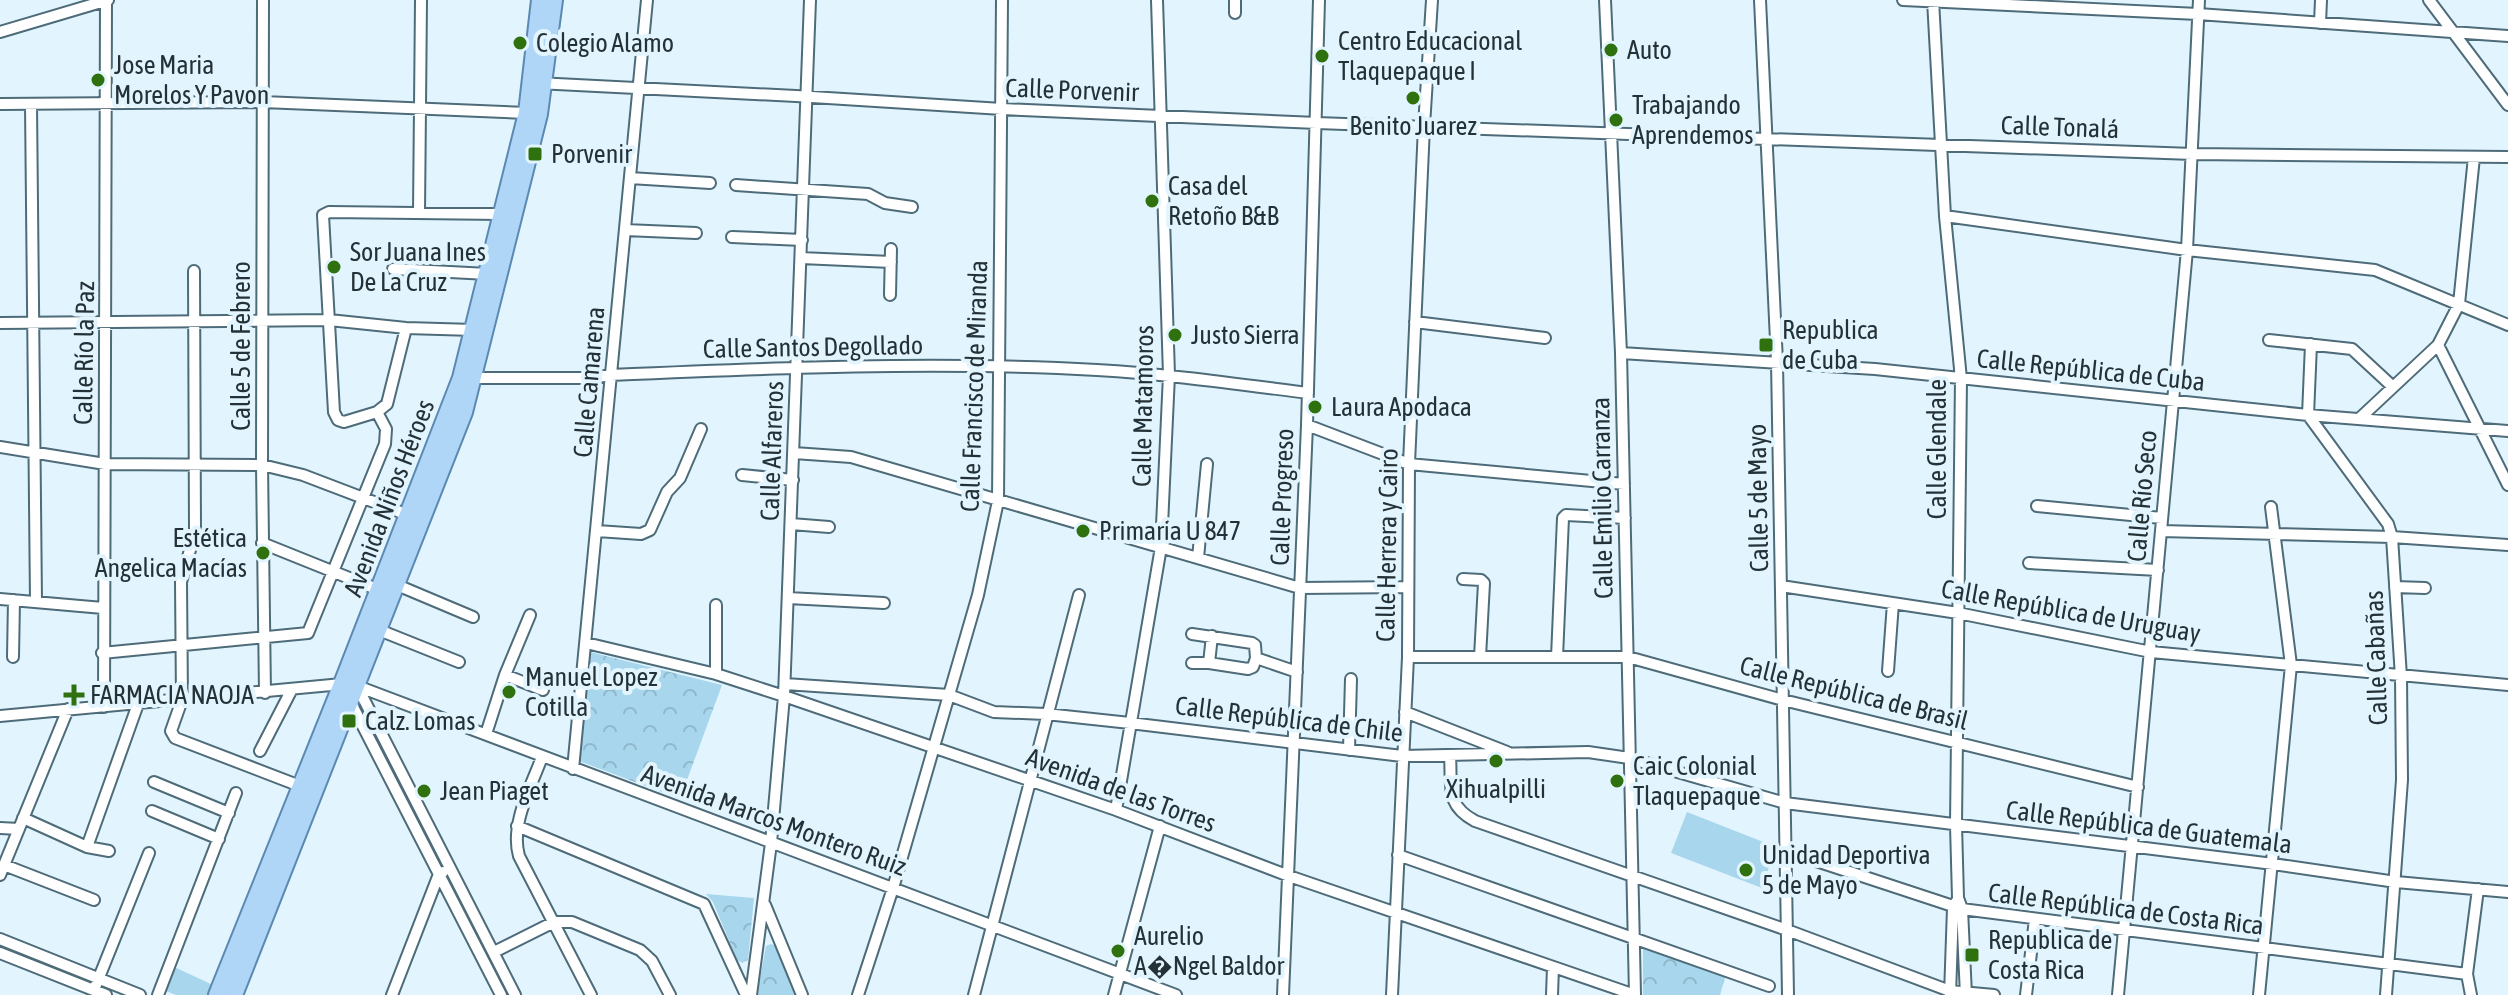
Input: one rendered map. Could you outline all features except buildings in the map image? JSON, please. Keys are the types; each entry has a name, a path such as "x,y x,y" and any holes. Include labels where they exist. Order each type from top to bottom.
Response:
{"main road":[{"name":"Avenida Niños Héroes","path":"217,995 300,786 379,630 464,412 474,330 527,113 538,83 540,0"},
{"name":"Avenida Niños Héroes","path":"234,995 350,691 379,590 468,378 530,153 538,83 554,0"}],"street":[{"path":"0,32 107,0"},
{"name":"Calle Río la Paz","path":"104,707 107,0"},
{"name":"Calle 5 de Febrero","path":"263,0 262,638 265,693"},
{"path":"419,213 421,0"},
{"name":"Calle Camarena","path":"573,769 647,0"},
{"name":"Calle Alfareros","path":"748,995 764,904 785,684 810,0"},
{"name":"Calle Francisco de Miranda","path":"858,995 893,888 978,595 998,501 1002,0"},
{"name":"Calle Matamoros","path":"1116,810 1161,547 1169,375 1157,0"},
{"path":"1235,0 1235,13"},
{"name":"Calle Progreso","path":"1283,995 1307,425 1319,0"},
{"name":"Calle Herrera y Cairo","path":"1392,995 1408,657 1409,464 1432,0"},
{"name":"Calle Emilio Carranza","path":"1605,0 1621,353 1635,995"},
{"name":"Calle 5 de Mayo","path":"1760,0 1777,362 1788,995"},
{"path":"1903,0 2198,14 2508,36"},
{"name":"Calle Glendale","path":"1933,0 1945,216 1961,379 1956,825 1958,905 1966,993"},
{"name":"Calle Río Seco","path":"2118,995 2187,250 2199,0"},
{"path":"2320,23 2321,0"},
{"path":"2429,0 2508,105"},
{"name":"Calle Porvenir","path":"538,83 1002,109 1611,134"},
{"path":"0,104 263,102 527,113"},
{"path":"31,104 36,602"},
{"name":"Calle Tonalá","path":"1611,134 2193,154 2508,157"},
{"path":"2360,418 2438,345 2459,304 2474,157"},
{"path":"630,178 710,183"},
{"path":"736,185 868,194 885,203 912,207"},
{"path":"406,328 387,404 377,412 344,422 335,417 323,215 329,212 502,214"},
{"path":"1945,216 2187,250 2375,270 2508,325"},
{"path":"625,230 696,233"},
{"path":"732,237 802,240"},
{"path":"890,295 891,249"},
{"path":"801,258 891,262"},
{"path":"393,269 488,274"},
{"path":"194,271 195,532 182,577 182,700 171,729 175,738 300,786"},
{"path":"0,323 329,320 406,328 474,330"},
{"path":"1415,322 1545,338"},
{"path":"2269,340 2352,349 2393,387"},
{"path":"2308,415 2311,344"},
{"path":"2438,345 2508,485"},
{"name":"Calle República de Cuba","path":"1621,353 1875,369 2308,415 2508,431"},
{"name":"Calle Santos Degollado","path":"468,378 590,378 798,367 999,367 1169,375 1308,393"},
{"path":"102,653 308,633 387,436 377,412"},
{"name":"Calle Cabañas","path":"2308,415 2388,524 2392,537 2401,677 2402,780 2386,995"},
{"path":"1307,425 1409,464 1624,484"},
{"path":"597,531 641,534 650,530 667,492 680,478 701,429"},
{"path":"0,447 105,464 262,465 303,475 408,515"},
{"path":"794,453 851,457 1300,588 1408,587"},
{"path":"1198,558 1207,464"},
{"path":"742,475 793,480"},
{"path":"2037,506 2162,518"},
{"path":"2259,995 2291,665 2271,507"},
{"path":"1557,657 1563,518 1566,515 1625,518"},
{"path":"791,524 829,527"},
{"path":"2161,531 2392,537 2508,545"},
{"path":"262,543 379,590"},
{"path":"2029,563 2158,570"},
{"path":"1463,579 1484,583 1480,657"},
{"path":"397,585 473,617"},
{"name":"Calle República de Uruguay","path":"1781,586 1958,613 2151,652 2508,685"},
{"path":"2395,587 2425,588"},
{"path":"974,995 1079,595"},
{"path":"788,598 884,603"},
{"path":"0,599 103,608"},
{"path":"13,657 14,600"},
{"path":"1888,671 1893,603"},
{"path":"716,605 716,674"},
{"path":"486,734 505,675 530,615"},
{"path":"379,630 459,662"},
{"path":"1192,634 1252,643 1256,658 1253,667 1248,669 1192,663"},
{"path":"1209,663 1212,636"},
{"name":"Avenida de las Torres","path":"586,643 716,674 784,696 1032,780 1289,876 1553,967 1608,990 1635,995"},
{"name":"Calle República de Brasil","path":"1408,657 1628,657 1783,700 2138,787"},
{"path":"1256,658 1297,672"},
{"path":"505,675 543,690"},
{"path":"1349,750 1351,679"},
{"name":"Calle República de Chile","path":"785,684 949,695 994,712 1130,723 1402,756 1588,752 1629,758 1785,803"},
{"path":"260,751 291,691"},
{"path":"0,716 291,691 350,691"},
{"path":"350,691 451,866 515,995"},
{"path":"350,691 500,992"},
{"name":"Avenida Marcos Montero Ruiz","path":"350,691 486,734 1176,995"},
{"path":"87,847 138,704"},
{"path":"68,709 2,870 94,900"},
{"path":"1405,712 1513,755"},
{"path":"1450,756 1454,804 1465,816 1787,930 1950,993 1994,995"},
{"path":"542,757 517,826 516,845 591,995"},
{"path":"154,782 229,813"},
{"path":"158,995 236,793"},
{"name":"Calle República de Guatemala","path":"1785,803 2396,882 2508,892"},
{"path":"152,811 219,839"},
{"path":"0,828 21,824 87,847 109,851"},
{"path":"517,826 704,904 748,995"},
{"path":"1114,995 1160,826"},
{"name":"Calle República de Costa Rica","path":"1786,851 1958,905 2035,919 2467,974"},
{"path":"94,990 149,853"},
{"path":"1398,855 1769,986"},
{"path":"392,995 439,874 451,866"},
{"path":"2471,995 2467,974 2478,889"},
{"name":"Calle Alfareros","path":"764,904 802,995"},
{"name":"Calle Glendale","path":"1950,993 1958,905"},
{"path":"2026,995 2035,919"},
{"path":"494,952 554,922 577,924 640,950 652,961 670,995"},
{"path":"0,939 140,995"},
{"path":"16,945 5,955 106,995"},
{"path":"51,973 56,961"},
{"path":"1552,995 1553,967"},
{"path":"487,995 500,992 510,984"}],"green space":[{"path":"590,652 722,685 680,799 579,761"},
{"path":"1687,812 1776,847 1762,888 1671,853"},
{"path":"706,894 754,898 748,960 742,963 737,960 713,902"},
{"path":"1643,942 1727,971 1720,995 1643,995"},
{"path":"771,944 778,947 796,995 757,995 766,946"},
{"path":"170,965 213,985 208,995 176,995 161,989"}],"place":[{"name":"Colegio Alamo","path":"520,43"},
{"name":"Auto","path":"1611,50"},
{"name":"Centro Educacional Tlaquepaque I","path":"1322,56"},
{"name":"Jose Maria Morelos Y Pavon","path":"98,80"},
{"name":"Benito Juarez","path":"1413,98"},
{"name":"Trabajando Aprendemos","path":"1616,120"},
{"name":"Porvenir","path":"535,154"},
{"name":"Casa del Retoño B&B","path":"1152,201"},
{"name":"Sor Juana Ines De La Cruz","path":"334,267"},
{"name":"Justo Sierra","path":"1175,335"},
{"name":"Republica de Cuba","path":"1766,345"},
{"name":"Laura Apodaca","path":"1315,407"},
{"name":"Primaria U 847","path":"1083,531"},
{"name":"Estética Angelica Macías","path":"263,553"},
{"name":"Manuel Lopez Cotilla","path":"509,692"},
{"name":"FARMACIA NAOJA","path":"74,695"},
{"name":"Calz. Lomas","path":"349,721"},
{"name":"Xihualpilli","path":"1496,761"},
{"name":"Caic Colonial Tlaquepaque","path":"1617,781"},
{"name":"Jean Piaget","path":"424,791"},
{"name":"Unidad Deportiva 5 de Mayo","path":"1746,870"},
{"name":"Aurelio A�Ngel Baldor","path":"1118,951"},
{"name":"Republica de Costa Rica","path":"1972,955"}]}
